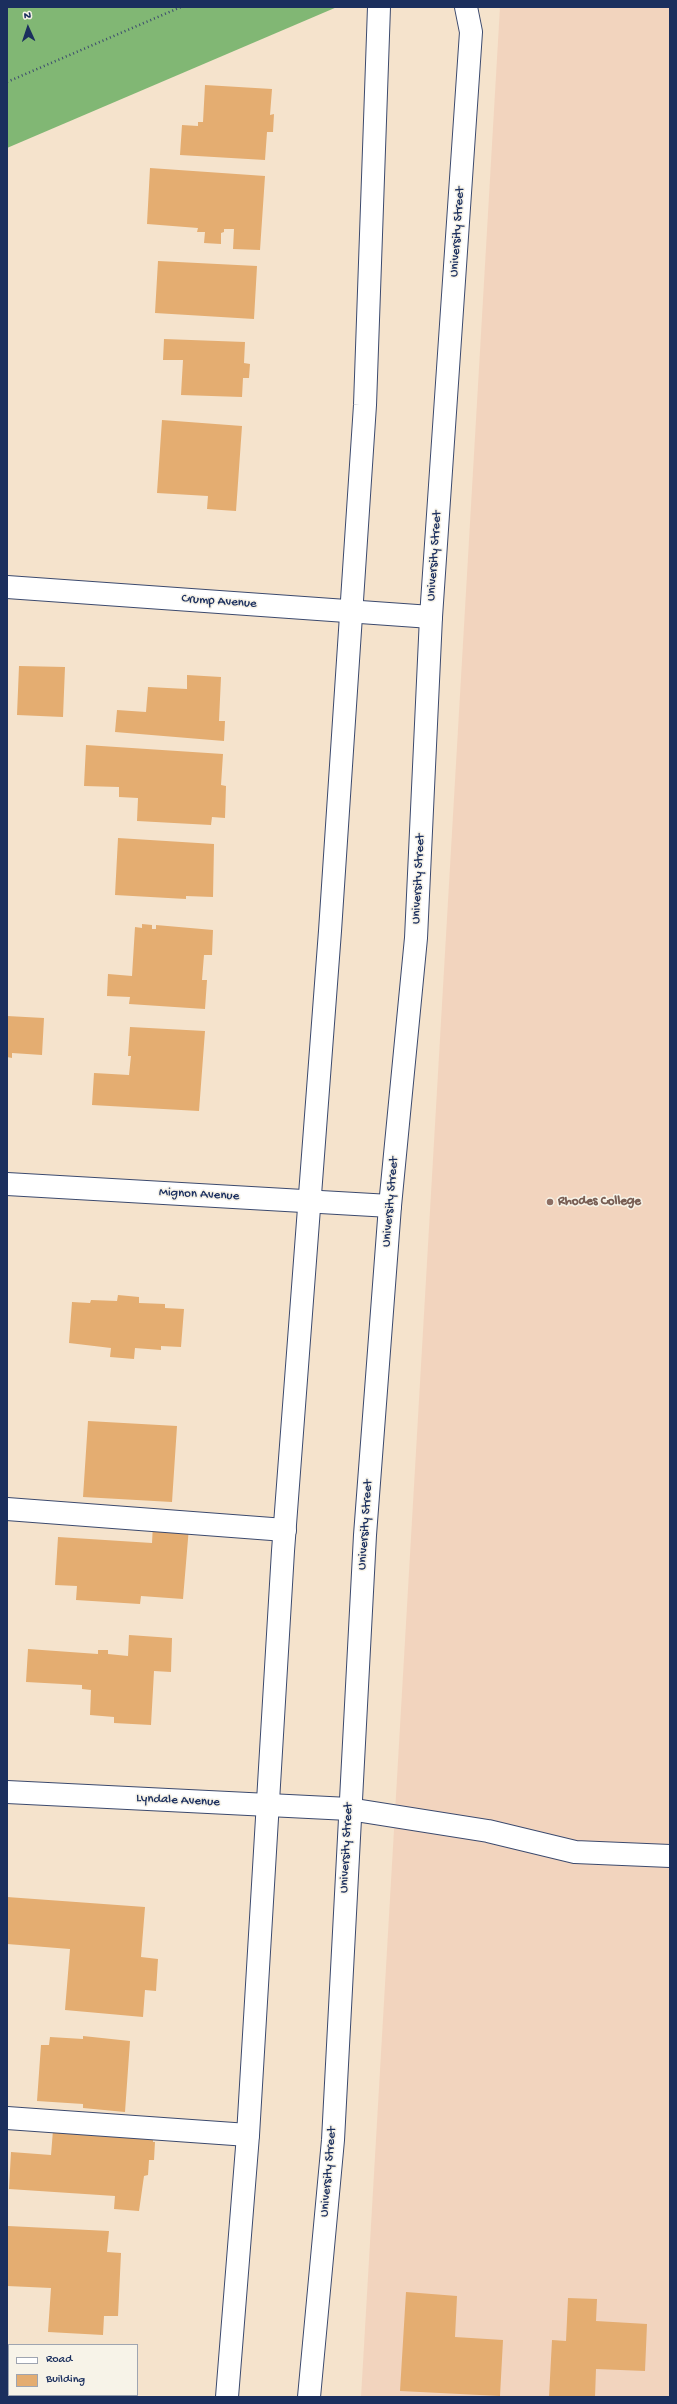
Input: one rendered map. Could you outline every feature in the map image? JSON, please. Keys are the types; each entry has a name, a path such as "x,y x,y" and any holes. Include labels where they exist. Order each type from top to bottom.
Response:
{"main road":[{"path":"227,2397 248,2134 285,1530 330,930 350,611 365,405 379,7"},
{"name":"University Street","path":"309,2397 333,2140 349,1809 364,1549 390,1206 416,938 431,617 471,32 466,7"},
{"name":"Crump Avenue","path":"7,587 431,617"},
{"name":"Mignon Avenue","path":"7,1184 390,1206"},
{"path":"7,1509 285,1530"},
{"name":"Lyndale Avenue","path":"7,1792 349,1809 488,1831 575,1852 670,1856"},
{"path":"7,2118 248,2134"}],"path":[{"path":"7,82 181,7"}],"shaded area":[{"name":"Rhodes College","path":"500,7 670,7 670,2397 361,2397"}],"green space":[{"path":"7,7 337,7 7,148"}],"building":[{"path":"205,85 272,89 270,115 274,114 273,132 267,132 265,160 180,155 182,125 198,126 198,122 203,122"},
{"path":"150,168 265,176 260,250 233,249 234,229 224,229 224,232 221,233 221,244 204,243 205,232 197,232 198,228 147,224"},
{"path":"158,261 257,266 254,319 155,313"},
{"path":"164,339 245,342 244,363 250,364 249,378 243,378 242,397 181,395 183,360 163,360"},
{"path":"162,420 242,426 236,511 207,509 208,496 157,493"},
{"path":"19,666 65,667 63,717 17,715"},
{"path":"187,675 221,677 219,721 225,721 224,741 115,732 117,710 146,712 148,687 187,689"},
{"path":"86,745 223,754 221,785 226,786 225,818 212,817 211,825 137,821 138,798 119,797 119,787 84,786"},
{"path":"118,838 214,844 213,897 186,896 186,899 115,895"},
{"path":"142,924 152,925 152,929 156,929 156,925 213,930 212,955 204,955 202,980 207,980 205,1009 129,1004 130,997 107,996 108,974 132,976 135,927 142,928"},
{"path":"7,1016 44,1018 42,1055 12,1053 12,1058 7,1057"},
{"path":"130,1027 205,1031 199,1111 92,1105 94,1073 129,1075 131,1056 128,1056"},
{"path":"118,1295 139,1297 139,1303 165,1304 165,1308 184,1309 181,1347 161,1346 161,1350 135,1348 134,1359 110,1357 111,1348 69,1343 72,1302 90,1303 91,1300 117,1301"},
{"path":"88,1421 177,1426 172,1502 83,1497"},
{"path":"153,1524 189,1527 183,1599 141,1596 140,1604 76,1600 77,1586 55,1585 58,1537 152,1543"},
{"path":"129,1635 172,1638 171,1672 154,1671 151,1725 114,1723 114,1717 90,1715 91,1690 82,1689 82,1685 26,1682 28,1649 98,1654 98,1650 108,1650 108,1654 128,1656"},
{"path":"7,1897 145,1907 141,1957 158,1959 156,1991 145,1990 143,2017 65,2010 70,1949 7,1944"},
{"path":"83,2036 130,2041 125,2112 83,2108 83,2104 37,2101 41,2045 49,2045 50,2037 83,2039"},
{"path":"53,2130 153,2137 153,2142 155,2142 154,2160 149,2160 148,2175 144,2176 139,2211 114,2209 115,2196 9,2189 11,2152 51,2155"},
{"path":"8,2226 109,2231 107,2252 121,2253 118,2316 104,2316 103,2335 48,2332 51,2288 7,2286"},
{"path":"406,2292 457,2296 455,2337 503,2340 500,2396 400,2391"},
{"path":"568,2298 597,2299 596,2321 647,2324 645,2371 596,2369 595,2397 549,2397 552,2340 566,2341"}],"place":[{"name":"Rhodes College","path":"550,1202"}]}
